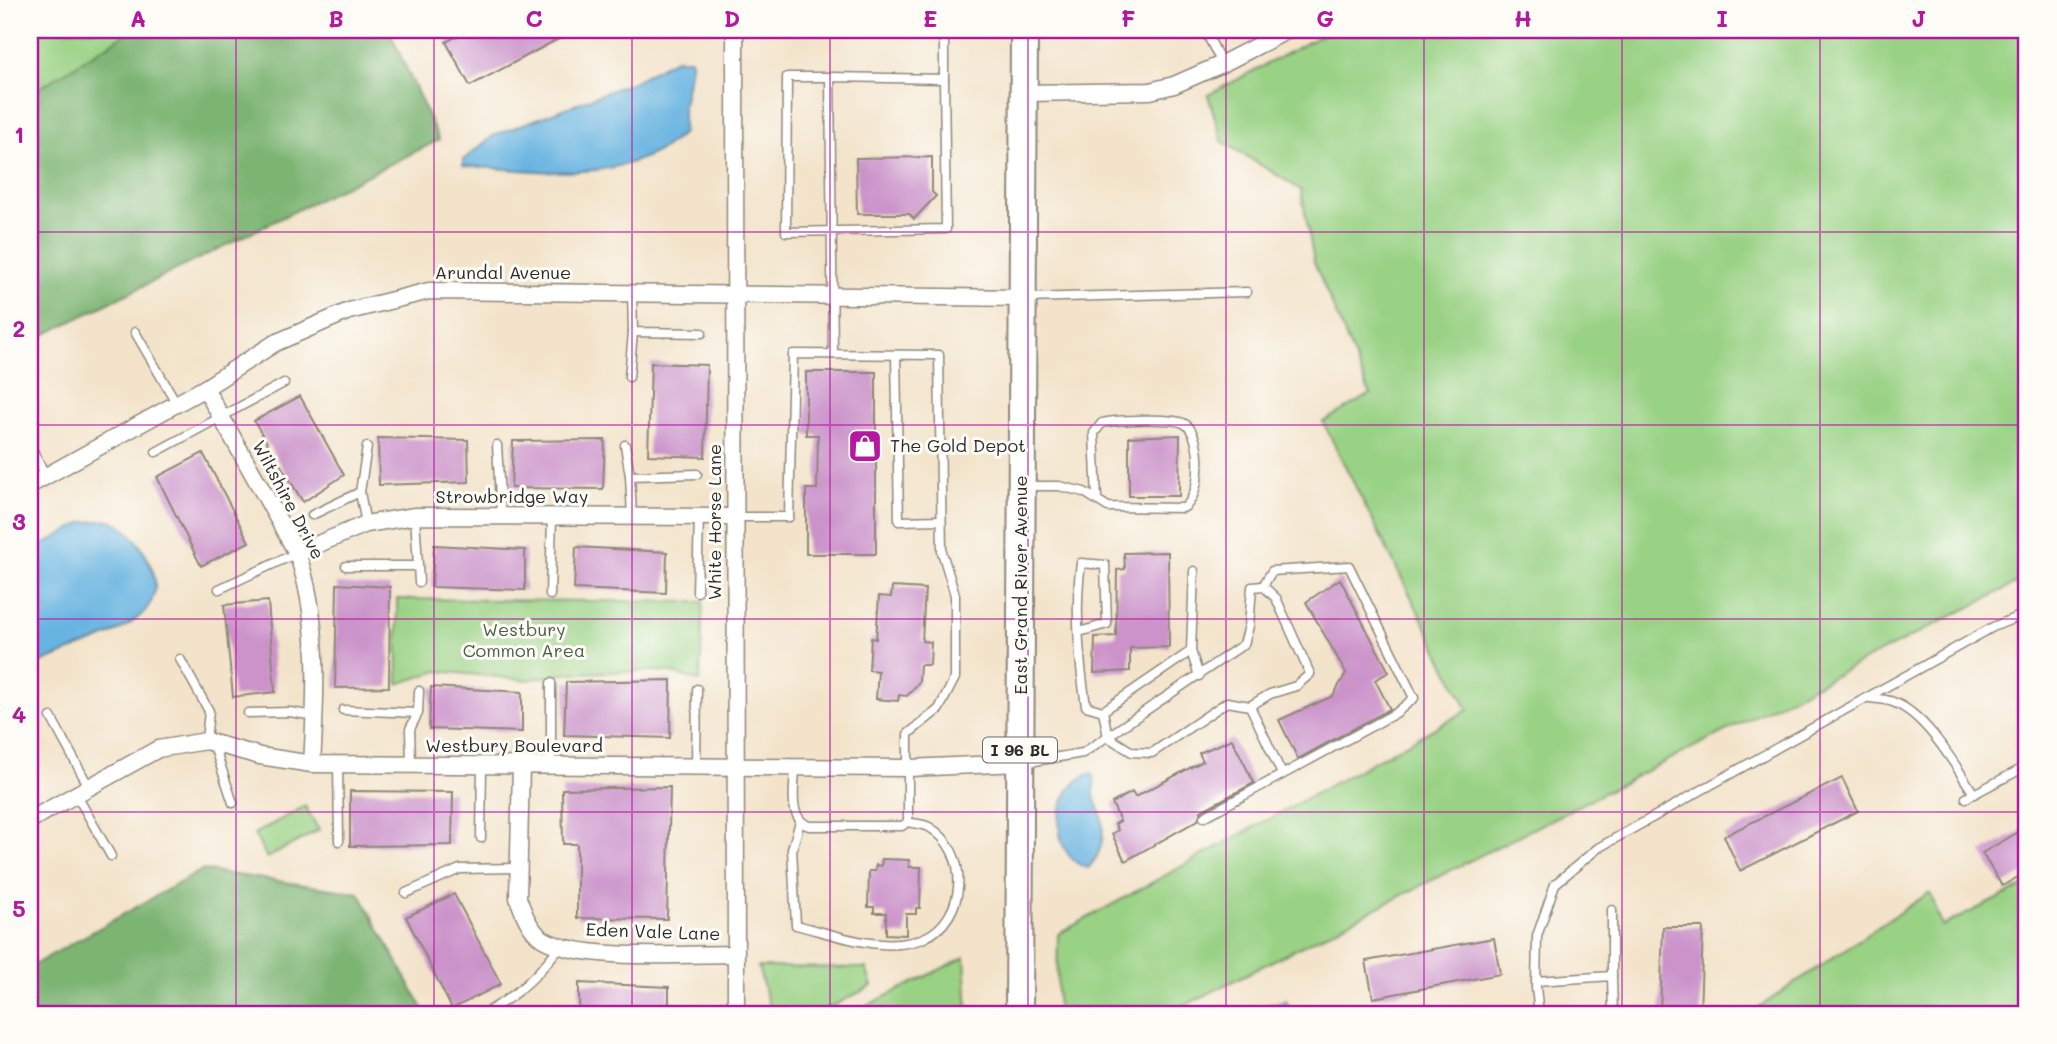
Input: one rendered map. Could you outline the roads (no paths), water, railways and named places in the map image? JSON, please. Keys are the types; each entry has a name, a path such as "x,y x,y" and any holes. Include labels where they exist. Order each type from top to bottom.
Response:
{"main road":[{"name":"East Grand River Avenue","path":"1019,1014 1024,30"}],"street":[{"name":"White Horse Lane","path":"736,30 736,1014"},
{"path":"1024,93 1150,91 1174,85 1222,64 1267,34 1287,30"},
{"name":"Arundal Avenue","path":"30,485 205,388 275,343 349,311 429,291 1024,298"},
{"name":"Wiltshire Drive","path":"205,388 297,553 307,579 314,624 313,764"},
{"name":"Strowbridge Way","path":"297,553 366,524 415,516 734,517"},
{"name":"Westbury Boulevard","path":"30,820 158,749 210,742 260,756 313,764 909,768 1020,763"},
{"name":"Eden Vale Lane","path":"521,765 518,898 525,917 541,938 560,946 640,954 735,954"}],"lane":[{"path":"944,30 946,229 786,232 788,77 944,79"},
{"path":"1205,30 1222,64"},
{"path":"831,77 833,354"},
{"path":"1024,298 1248,292"},
{"path":"629,377 633,332 632,293"},
{"path":"135,332 177,404"},
{"path":"633,332 702,333"},
{"path":"734,517 789,517 793,354 939,355 942,552 950,569 955,596 955,678 939,709 908,734 909,819 902,826 809,826 800,822 795,815 795,767"},
{"path":"896,355 899,521 941,520"},
{"path":"156,452 285,383"},
{"path":"1021,485 1059,486 1091,494 1097,499 1108,507 1183,508 1190,505 1196,492 1197,444 1192,430 1180,422 1102,423 1097,427 1094,441 1097,499"},
{"path":"30,445 46,476"},
{"path":"497,445 501,516"},
{"path":"625,445 632,516"},
{"path":"366,524 360,492 367,447"},
{"path":"630,476 697,474"},
{"path":"312,515 360,492"},
{"path":"415,516 419,582"},
{"path":"550,595 552,516"},
{"path":"696,592 699,516"},
{"path":"219,589 297,553"},
{"path":"1079,632 1107,624 1105,565 1081,563 1079,632 1079,660 1086,706 1103,711"},
{"path":"346,566 418,566"},
{"path":"1205,817 1396,713 1414,698 1349,566 1272,571 1263,586"},
{"path":"1194,571 1191,651 1199,676"},
{"path":"1020,763 1083,753 1108,737 1199,676 1244,644 1252,587 1263,586 1276,598 1310,674 1296,685 1250,706 1227,702 1152,753 1132,752 1108,737 1103,711"},
{"path":"1539,1014 1535,981 1537,936 1555,884 1587,857 1598,848 1993,627 2027,613"},
{"path":"1103,711 1191,651"},
{"path":"180,659 209,711 210,742 233,803"},
{"path":"551,683 551,765"},
{"path":"696,766 697,689"},
{"path":"411,764 410,729 418,713 419,691"},
{"path":"1870,698 1893,702 1915,716 1946,752 1970,796 2027,766"},
{"path":"1250,706 1282,774"},
{"path":"343,710 418,713"},
{"path":"248,713 290,712 314,716"},
{"path":"51,717 111,856"},
{"path":"338,764 339,841"},
{"path":"481,838 482,765"},
{"path":"800,822 792,849 796,925 863,941 897,944 924,938 946,922 958,891 958,862 947,842 928,826 909,819"},
{"path":"406,893 460,869 517,868"},
{"path":"1612,910 1612,1014"},
{"path":"484,1014 519,993 540,973 560,946"},
{"path":"1535,981 1612,976"}],"water":[{"path":"675,59 691,59 683,105 683,133 660,150 635,162 579,171 549,172 463,166 463,160 493,136 633,82"},
{"path":"112,520 135,539 150,564 155,586 149,605 135,620 115,632 30,669 30,552 84,522"},
{"path":"1092,773 1094,797 1100,811 1103,834 1097,856 1088,868 1075,862 1066,851 1059,821 1068,792 1078,780"},
{"path":"1286,1000 1293,1014 1240,1014"}],"place":[{"name":"The Gold Depot","path":"865,446"}],"park label":[{"name":"Westbury Common Area","path":"524,640"}]}
